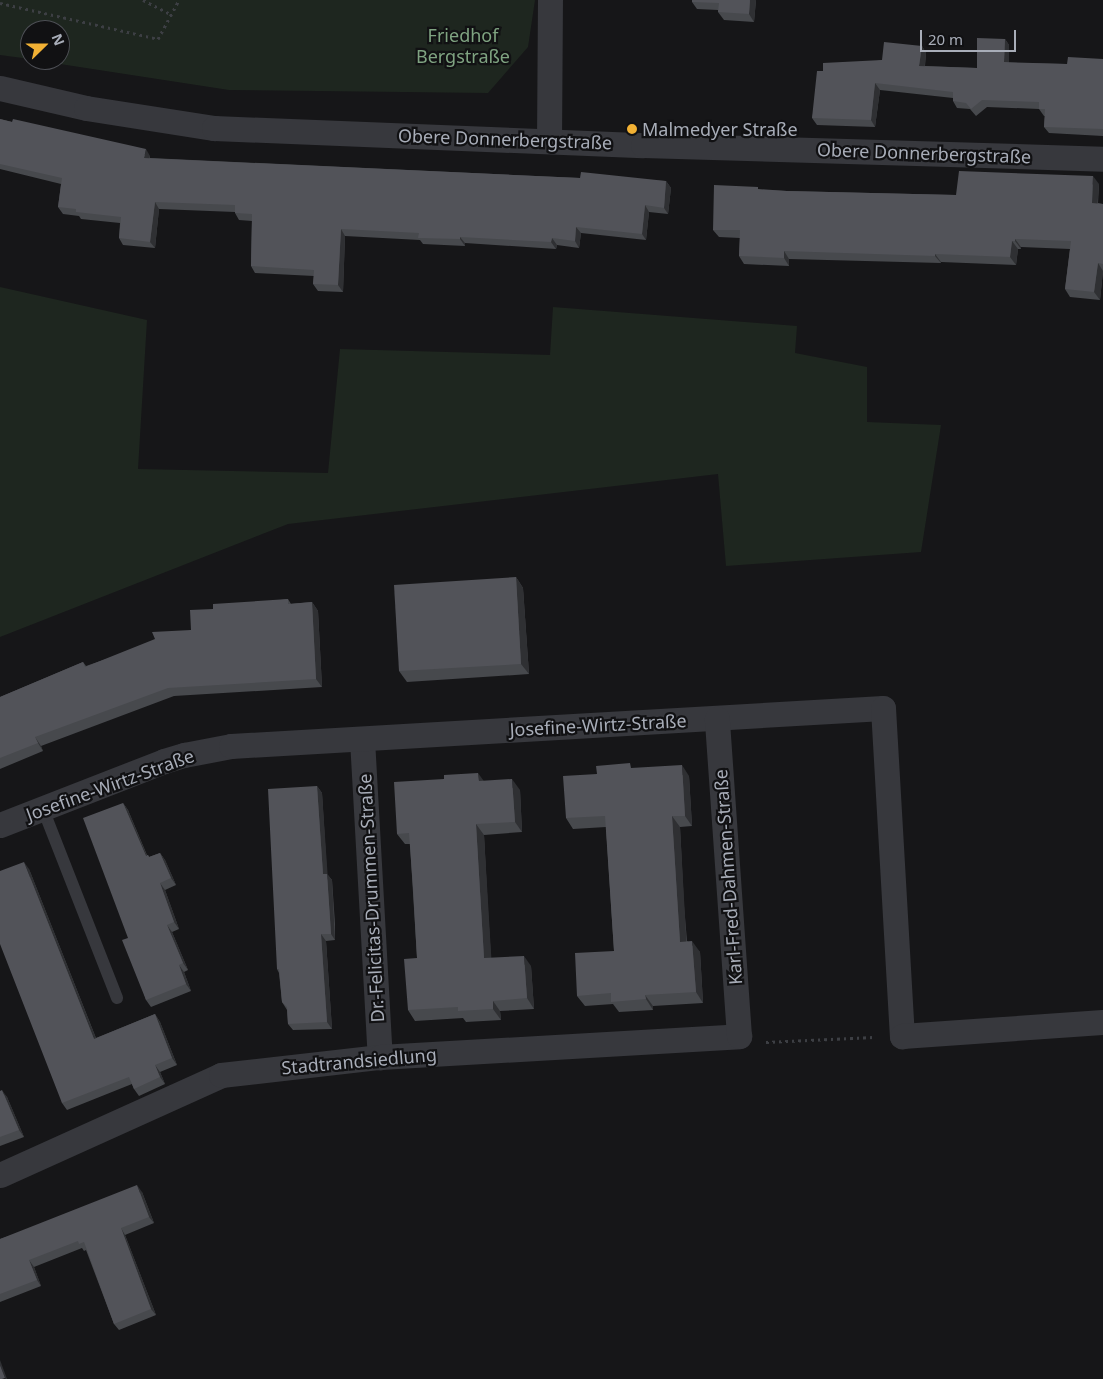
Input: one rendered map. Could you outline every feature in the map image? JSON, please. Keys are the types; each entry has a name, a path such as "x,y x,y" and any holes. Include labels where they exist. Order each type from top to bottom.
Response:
{"street":[{"path":"550,0 550,141"},
{"name":"Obere Donnerbergstraße","path":"0,88 86,108 214,128 1103,159"},
{"name":"Josefine-Wirtz-Straße","path":"0,825 184,755 231,746 883,708 902,1036"},
{"name":"Karl-Fred-Dahmen-Straße","path":"717,719 739,1036"},
{"name":"Dr.-Felicitas-Drummen-Straße","path":"362,739 380,1058"},
{"path":"902,1036 1103,1022"},
{"name":"Stadtrandsiedlung","path":"0,1175 221,1075 380,1058 739,1036"}],"lane":[{"path":"42,809 117,998"}],"path":[{"path":"144,0 171,14"},
{"path":"0,4 158,39 178,0"},
{"path":"739,1036 758,1042 902,1036"}],"green space":[{"name":"Friedhof Bergstraße","path":"0,0 535,0 528,47 488,93 229,90 70,66 70,20 20,20 20,58 0,55"},
{"path":"0,287 147,320 138,469 328,473 340,349 550,355 553,307 797,326 795,353 867,367 867,422 941,425 921,552 726,566 718,474 288,524 0,637"}],"building":[{"path":"692,0 750,0 749,14 718,12 719,3 692,2"},
{"path":"977,38 1005,39 1004,62 1067,64 1068,57 1103,59 1103,129 1044,127 1045,109 1039,109 1039,102 982,100 971,109 966,103 953,101 953,92 875,83 871,120 812,118 817,71 823,71 823,63 882,60 884,42 922,46 919,66 977,68"},
{"path":"0,119 12,122 13,119 146,149 144,158 580,178 581,172 666,181 664,208 645,205 642,234 576,227 575,241 552,238 551,242 460,237 460,239 418,238 419,233 341,229 338,285 313,284 314,270 251,266 252,214 235,213 235,205 155,202 150,242 119,238 121,217 76,212 76,209 58,207 62,178 0,164"},
{"path":"959,171 1093,176 1092,203 1103,204 1103,264 1098,263 1094,292 1065,289 1071,241 1015,239 1015,241 1012,241 1010,257 784,251 784,258 739,256 740,230 713,230 714,185 758,187 758,189 787,191 956,195"},
{"path":"516,577 521,664 399,671 394,585"},
{"path":"288,599 288,604 312,602 316,679 168,688 35,737 38,743 0,758 0,697 83,662 85,667 155,639 152,632 191,630 190,610 213,609 213,604"},
{"path":"630,763 631,768 682,765 685,816 672,816 680,942 692,941 696,992 645,995 646,999 611,1002 611,993 577,996 575,953 614,951 605,816 566,818 563,776 597,774 596,766"},
{"path":"478,773 479,781 512,779 515,822 476,824 484,958 524,956 527,998 493,1001 493,1009 458,1011 458,1007 408,1010 404,959 417,958 413,888 409,833 397,834 394,782 444,779 444,775"},
{"path":"317,786 323,874 327,874 331,934 321,934 327,1022 288,1024 287,1007 282,1002 279,969 277,969 268,789"},
{"path":"123,803 146,856 148,855 149,857 160,853 171,878 160,883 174,922 167,925 183,963 179,965 186,984 146,1000 122,940 128,938 83,818"},
{"path":"24,862 94,1039 155,1014 172,1058 155,1065 160,1077 134,1089 129,1077 62,1103 0,944 0,871"},
{"path":"2,1090 19,1130 0,1137 0,1091"},
{"path":"137,1185 149,1217 121,1228 151,1309 114,1324 84,1242 79,1244 78,1241 29,1260 37,1280 0,1294 0,1239"},
{"path":"0,1365 5,1378 2,1379 0,1379"}],"place":[{"name":"Malmedyer Straße","path":"632,129"}]}
